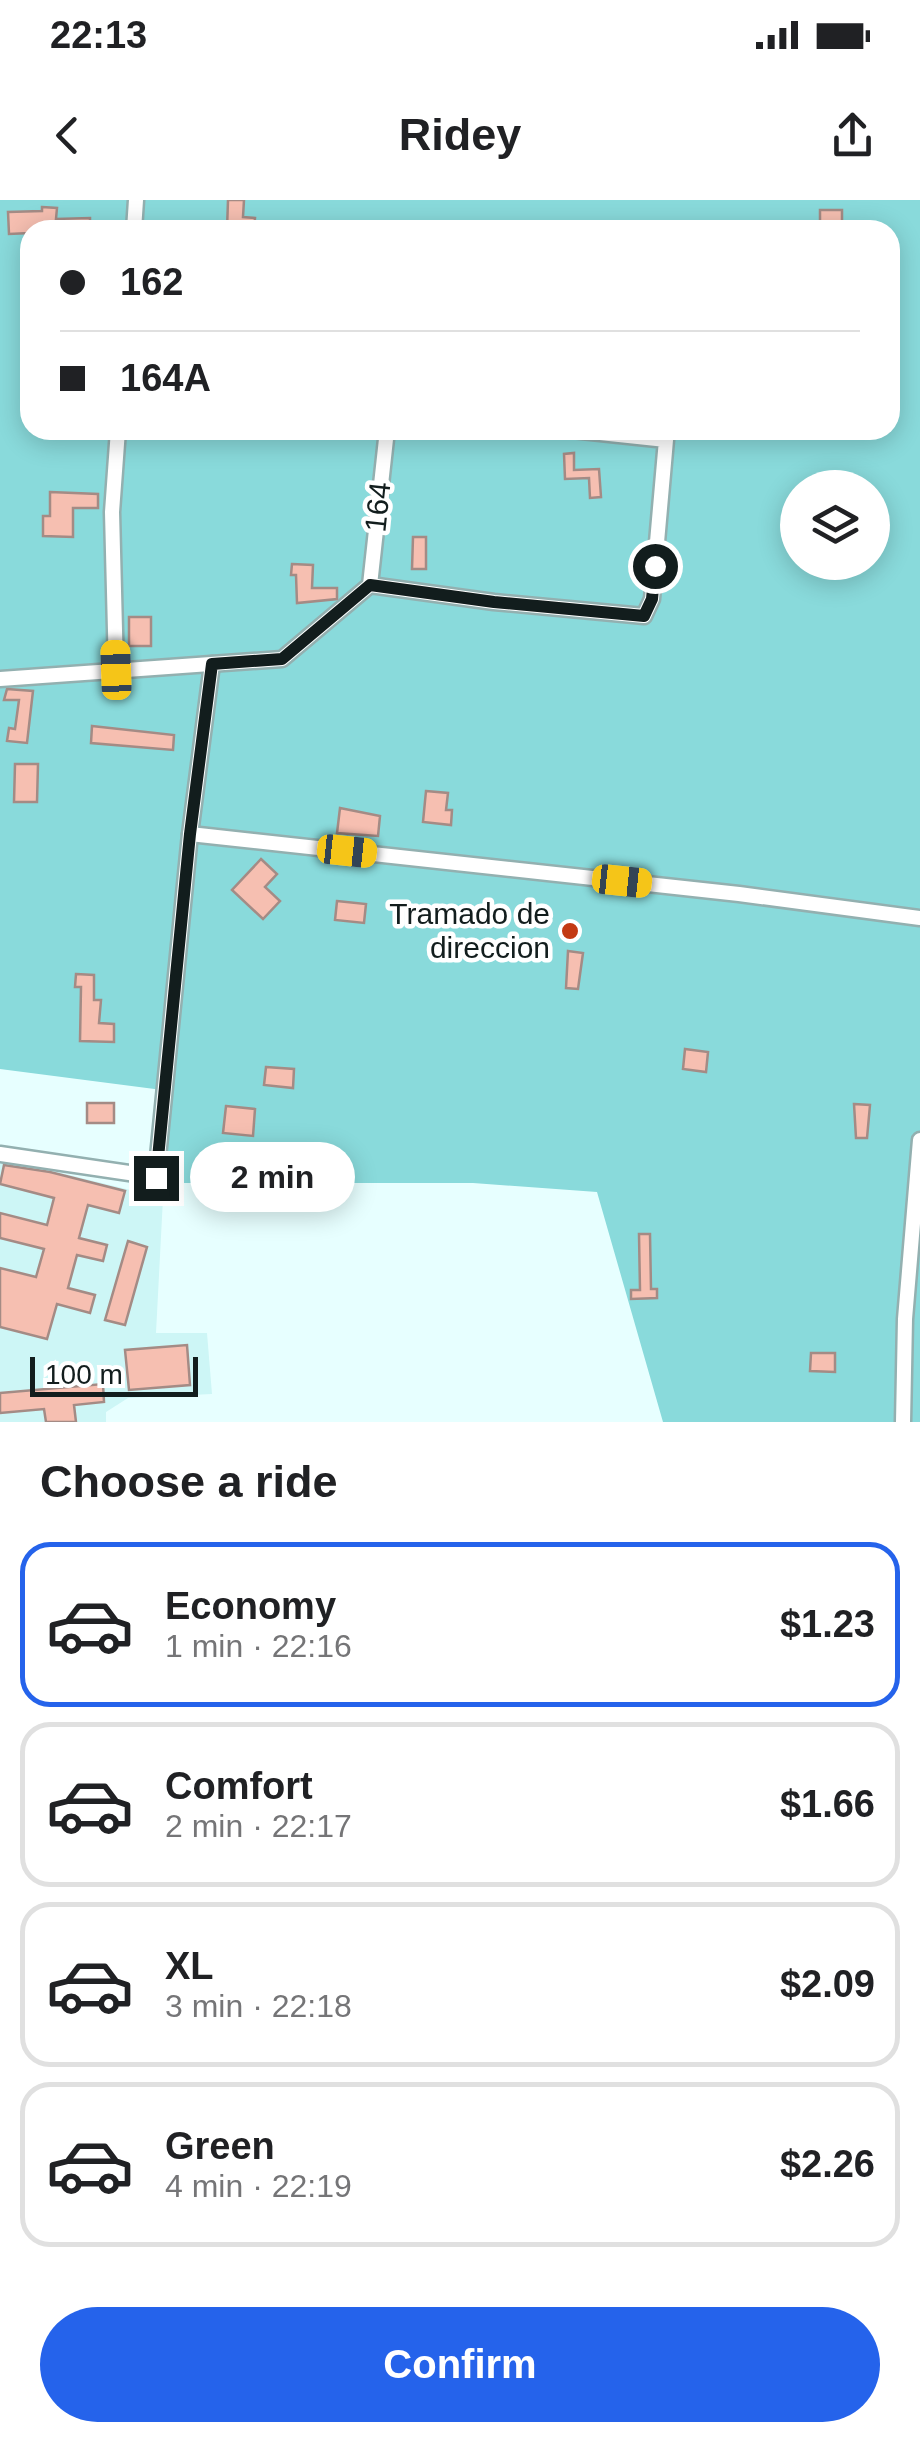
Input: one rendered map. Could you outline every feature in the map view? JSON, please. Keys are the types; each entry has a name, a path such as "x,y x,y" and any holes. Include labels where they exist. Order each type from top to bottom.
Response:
{"street":[{"path":"116,670 112,512 117,440"},
{"name":"164","path":"370,585 386,440"},
{"path":"0,679 282,659 370,585 644,616 652,599 666,440"},
{"path":"0,1154 156,1178 190,834 212,664"},
{"path":"190,834 739,894 920,918"},
{"path":"903,1422 905,1319 920,1140"}],"shaded area":[{"path":"0,200 920,200 920,1422 663,1422 597,1192 473,1183 161,1183 170,1091 0,1069"},
{"path":"0,1158 163,1198 156,1333 207,1333 212,1394 128,1398 106,1412 106,1422 0,1422"}],"building":[{"path":"228,200 244,200 243,217 255,218 255,220 227,220"},
{"path":"42,207 57,208 56,219 90,220 20,220 20,233 9,234 8,212 42,211"},
{"path":"820,210 842,210 842,220 820,220"},
{"path":"574,453 574,470 599,469 601,497 590,498 589,478 565,479 564,454"},
{"path":"50,492 98,494 98,508 73,508 73,537 43,536 43,516 50,516"},
{"path":"413,537 426,537 426,569 412,569"},
{"path":"292,564 313,565 312,588 337,588 337,599 297,603"},
{"path":"129,617 151,617 151,646 129,646"},
{"path":"7,689 33,691 27,743 7,741 9,728 15,729 19,700 4,700"},
{"path":"92,726 174,735 173,750 91,743"},
{"path":"15,764 38,764 37,802 14,802"},
{"path":"426,791 448,793 446,810 452,810 451,825 423,822"},
{"path":"340,808 380,816 378,836 337,833"},
{"path":"261,859 277,874 265,887 280,901 263,919 232,890"},
{"path":"337,901 366,904 364,923 335,920"},
{"path":"568,951 583,953 578,989 566,988"},
{"path":"76,974 94,975 94,1000 101,1000 99,1023 114,1024 114,1042 80,1041 81,987 75,987"},
{"path":"685,1049 708,1052 706,1072 683,1069"},
{"path":"266,1067 294,1069 293,1088 264,1085"},
{"path":"87,1103 114,1103 114,1123 87,1123"},
{"path":"854,1104 870,1105 867,1138 856,1138"},
{"path":"226,1106 255,1109 253,1136 223,1133"},
{"path":"4,1165 125,1191 119,1213 88,1205 79,1238 107,1245 103,1261 77,1255 68,1288 95,1295 90,1313 57,1304 47,1339 0,1327 0,1268 36,1277 44,1249 0,1238 0,1213 47,1225 54,1198 0,1184"},
{"path":"639,1234 650,1234 651,1289 657,1289 657,1298 631,1299 631,1290 640,1290"},
{"path":"128,1241 147,1247 125,1325 105,1320"},
{"path":"187,1345 190,1385 129,1390 125,1350"},
{"path":"811,1353 835,1353 835,1372 810,1371"},
{"path":"103,1384 104,1402 74,1405 76,1422 46,1422 44,1409 0,1413 0,1393"}],"place":[{"name":"Tramado de direccion","path":"570,931"}],"route":[{"path":"156,1178 190,834 212,664 282,659 370,585 644,616 652,599 655,566"}]}
